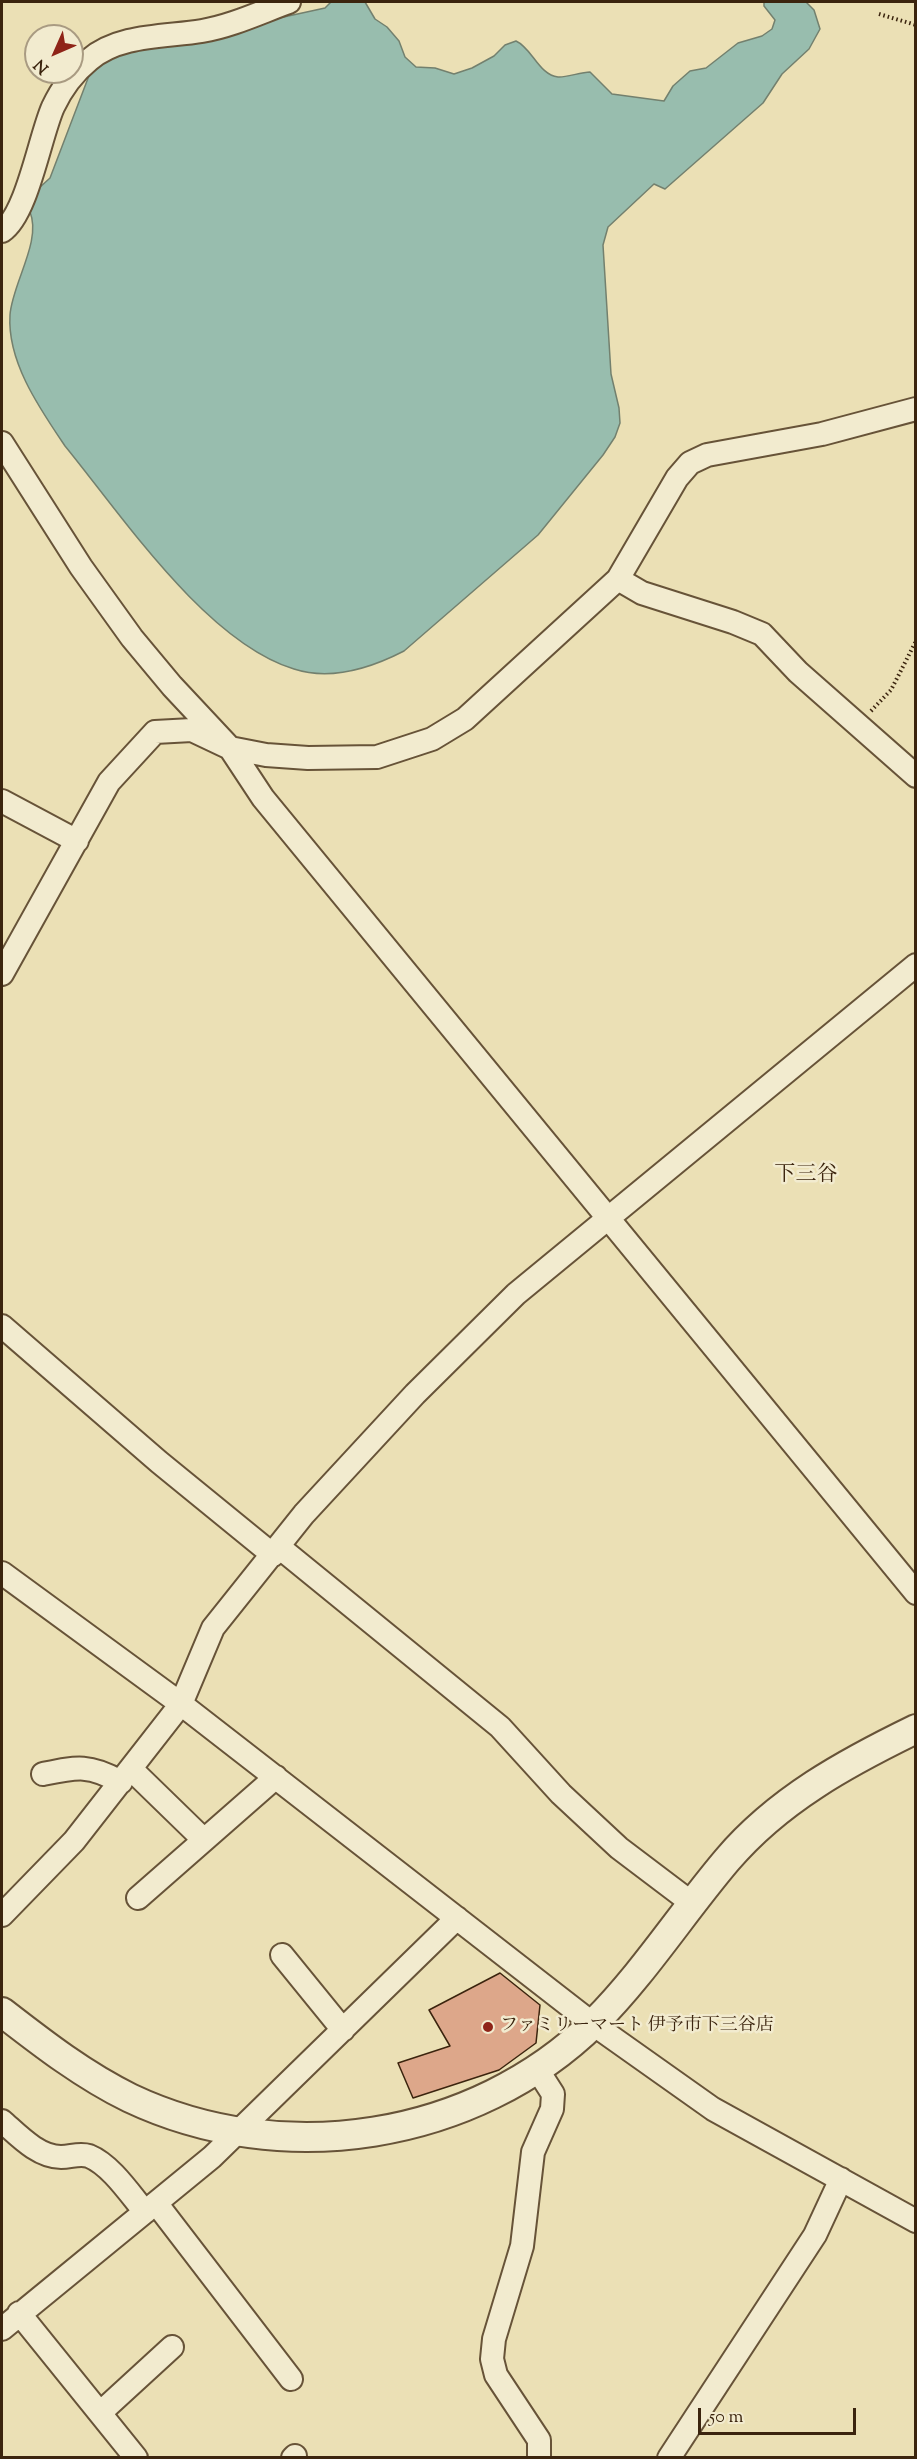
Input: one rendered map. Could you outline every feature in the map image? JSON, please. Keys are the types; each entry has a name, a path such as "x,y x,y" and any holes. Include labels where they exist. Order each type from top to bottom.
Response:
{"street":[{"path":"2,231 11,225 20,204 53,107 68,81 90,58 121,43 204,31 289,2"},
{"path":"2,974 109,782 155,732 192,730 230,748 266,755 377,757 432,739 465,719 618,579 677,478 690,463 707,455 822,434 882,420 915,409"},
{"path":"2,443 81,567 132,638 172,686 230,748 263,798 915,1593"},
{"path":"618,579 642,593 733,622 762,634 798,672 915,776"},
{"path":"2,801 77,842"},
{"path":"2,1915 74,1841 182,1704 213,1628 304,1514 416,1394 516,1294 915,965"},
{"path":"2,1326 276,1551 500,1727 561,1794 619,1848 693,1904"},
{"path":"2,1573 182,1704 593,2024 712,2109 915,2221"},
{"path":"2,2012 56,2054 129,2097 198,2123 238,2132 310,2138 345,2136 412,2124 479,2100 537,2069 593,2024 618,1998 729,1858 794,1798 825,1776 915,1729"},
{"path":"43,1774 82,1766 126,1775 204,1840"},
{"path":"138,1898 276,1777"},
{"path":"2,2329 151,2207 238,2132 458,1918"},
{"path":"282,1955 343,2030"},
{"path":"537,2069 553,2094 552,2109 533,2152 522,2246 494,2339 492,2359 496,2375 539,2440 542,2456"},
{"path":"4,2127 46,2154 61,2157 75,2154 88,2156 103,2164 151,2207 291,2379"},
{"path":"669,2457 815,2235 841,2180"},
{"path":"20,2313 136,2457"},
{"path":"100,2413 172,2347"}],"path":[{"path":"879,14 915,25"},
{"path":"858,725 891,690 915,641"}],"shaded area":[{"path":"331,2 365,2 375,19 387,27 399,41 405,57 416,67 435,68 454,74 472,68 494,56 505,45 516,41 522,44 541,67 551,75 561,77 590,72 612,94 664,101 673,86 690,71 706,68 738,43 762,36 772,29 775,20 764,6 764,2 806,2 814,10 820,29 809,49 782,74 763,103 665,189 654,184 608,227 603,245 611,374 620,423 615,437 603,455 538,535 404,651 378,663 350,671 322,674 294,669 261,655 229,633 168,574 65,446 45,417 19,367 10,333 10,315 32,236 33,223 30,212 39,188 50,178 90,73 106,60 126,52 206,41 270,20 325,8"}],"building":[{"name":"ファミリーマート 伊予市下三谷店","path":"500,1973 540,2005 536,2043 499,2070 413,2098 398,2063 450,2046 429,2010"}],"place":[{"name":"ファミリーマート 伊予市下三谷店","path":"488,2027"}],"district":[{"name":"下三谷","path":"806,1176"}]}
